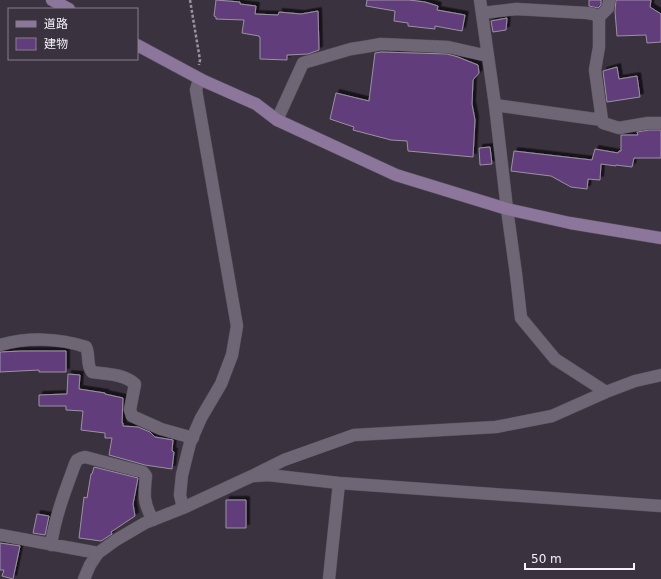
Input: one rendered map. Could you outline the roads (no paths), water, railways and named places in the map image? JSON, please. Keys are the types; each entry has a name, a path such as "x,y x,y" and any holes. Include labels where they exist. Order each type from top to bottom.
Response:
{"street":[{"path":"52,0 67,8"},
{"path":"480,0 495,105 521,318 555,359 606,392"},
{"path":"609,0 608,8 599,17 599,47 595,70 603,123 619,128 648,122 661,123"},
{"path":"482,13 516,9 586,13 599,17"},
{"path":"278,120 303,63 364,46 381,44 448,47 488,56"},
{"path":"138,46 199,79 256,104 278,120 396,175 507,209 570,223 661,238"},
{"path":"183,508 180,495 182,476 190,443 201,418 221,384 232,355 237,326 196,90 199,79"},
{"path":"495,105 602,120"},
{"path":"0,345 26,340 47,340 86,347 88,352 88,362 92,372 115,375 130,379 135,384 130,410 132,416 161,429 193,438"},
{"path":"84,579 90,564 98,553 116,540 145,523 183,508 284,460 354,435 496,427 552,416 606,392 661,375"},
{"path":"51,544 63,497 77,460 81,458 92,458 146,474 146,505 153,520"},
{"path":"252,476 268,475 339,483 661,506"},
{"path":"329,579 339,483"},
{"path":"0,535 98,553"}]}
